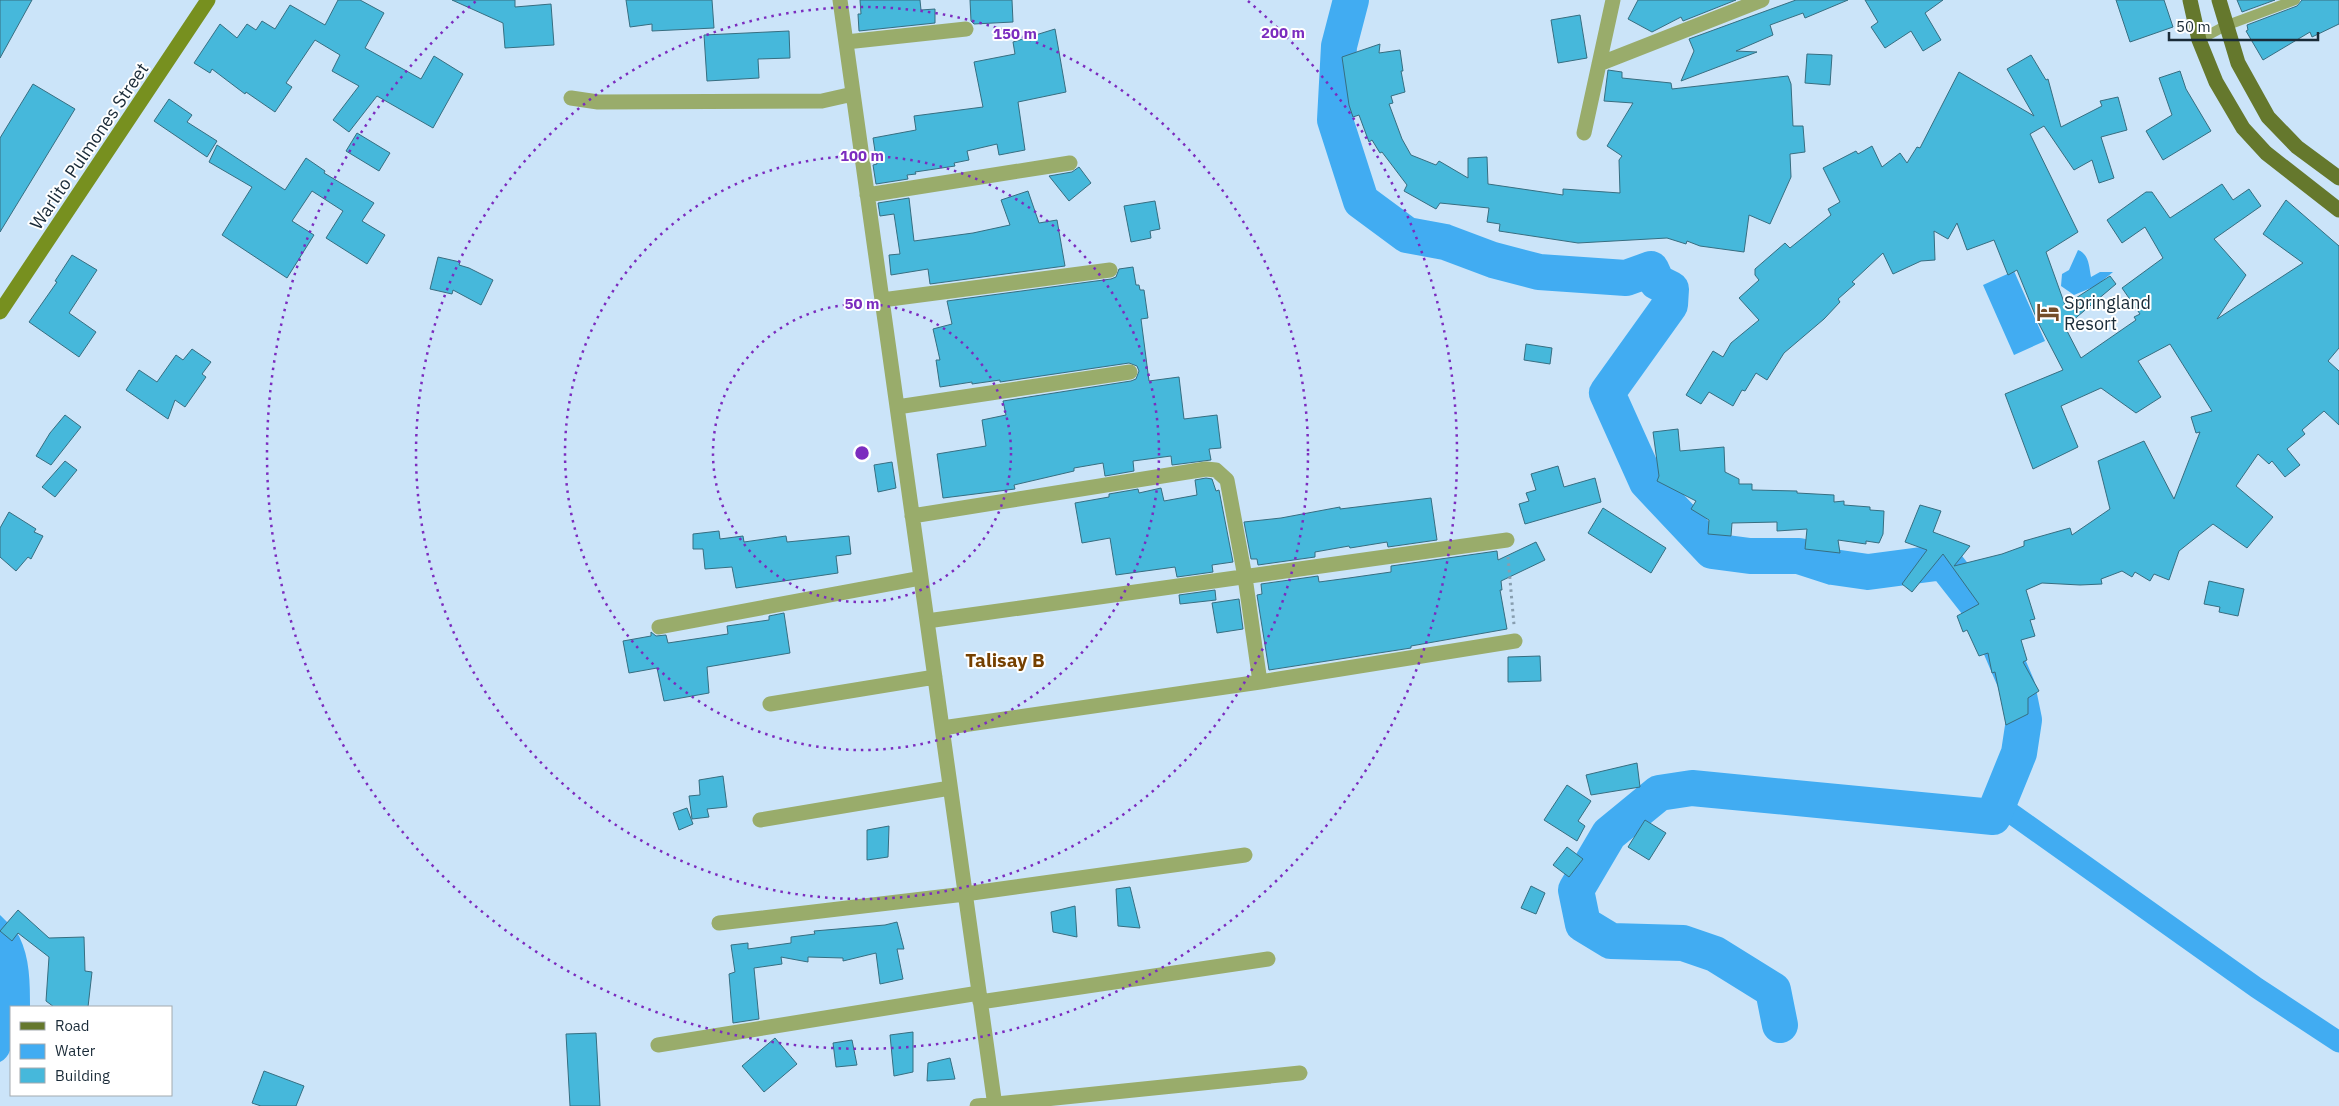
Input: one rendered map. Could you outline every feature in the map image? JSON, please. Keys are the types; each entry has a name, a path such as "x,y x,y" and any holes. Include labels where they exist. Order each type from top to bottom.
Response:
{"main road":[{"path":"2190,0 2198,40 2216,82 2243,128 2266,152 2339,210"},
{"path":"2219,0 2225,26 2238,63 2268,117 2297,147 2339,178"},
{"path":"2243,128 2268,117"}],"street":[{"name":"Warlito Pulmones Street","path":"0,312 208,0"},
{"path":"840,0 994,1105"},
{"path":"1584,133 1614,0"},
{"path":"1599,64 1762,0"},
{"path":"846,42 966,29"},
{"path":"571,98 583,102 822,101 853,94"},
{"path":"867,195 1070,163"},
{"path":"882,300 1110,270"},
{"path":"897,407 1130,372"},
{"path":"912,516 1206,469 1216,470 1227,480 1246,576 1260,682"},
{"path":"927,621 1507,540"},
{"path":"659,627 921,578"},
{"path":"942,728 1260,682 1515,641"},
{"path":"770,704 935,677"},
{"path":"760,820 950,788"},
{"path":"719,923 965,894 1245,855"},
{"path":"658,1045 979,997 1268,959"},
{"path":"976,1106 1300,1073"}],"lane":[{"path":"2198,40 2225,26 2294,0"}],"path":[{"path":"1507,540 1515,641"}],"water":[{"path":"2078,250 2086,257 2091,277 2100,272 2113,272 2096,286 2074,295 2061,286 2062,274 2069,270"},
{"path":"2014,271 2045,341 2014,355 1983,285"},
{"path":"0,915 17,933 23,944 29,971 30,1006 10,1006 10,1049 6,1058 0,1062"}],"building":[{"path":"0,0 32,0 0,58"},
{"path":"338,0 360,0 384,13 365,48 421,79 434,56 463,74 433,128 377,96 349,132 333,120 359,86 332,71 340,55 315,40 286,83 292,87 275,112 246,92 245,94 212,69 210,73 194,63 220,24 237,38 247,24 256,30 262,21 275,29 290,5 325,25"},
{"path":"452,0 515,0 515,7 551,4 554,45 505,48 503,23"},
{"path":"626,0 712,0 714,28 652,31 652,24 630,27"},
{"path":"860,0 920,0 921,10 935,9 935,23 859,31 858,14 861,14"},
{"path":"970,0 1012,0 1013,22 974,24 971,21"},
{"path":"1638,0 1736,0 1683,21 1681,17 1652,32 1628,19"},
{"path":"1796,0 1848,0 1805,18 1803,13 1770,25 1773,35 1736,51 1757,52 1681,81 1694,51 1689,39"},
{"path":"1865,0 1943,0 1925,13 1941,40 1923,51 1911,31 1885,48 1871,27 1878,22"},
{"path":"2116,0 2164,0 2173,27 2130,42"},
{"path":"2237,0 2275,0 2242,12"},
{"path":"2302,0 2339,0 2339,24 2312,37 2310,32 2263,60 2246,31 2248,30 2247,25 2297,6"},
{"path":"1580,15 1587,58 1558,63 1551,20"},
{"path":"1055,29 1066,92 1018,102 1025,150 999,155 997,144 967,151 969,160 954,163 955,166 915,172 916,174 907,175 908,179 876,184 873,165 877,164 873,138 916,130 914,116 983,107 974,62 1015,54 1013,42"},
{"path":"789,31 790,58 758,59 759,78 707,81 704,35"},
{"path":"1380,44 1379,53 1400,50 1405,92 1391,96 1393,103 1389,104 1402,139 1411,155 1436,165 1439,161 1468,178 1468,158 1487,157 1488,184 1563,195 1563,189 1620,193 1619,160 1622,156 1607,146 1633,103 1604,101 1608,70 1622,72 1622,78 1671,83 1672,89 1788,76 1791,84 1793,126 1803,126 1805,152 1790,154 1791,177 1770,224 1749,215 1744,252 1700,246 1687,241 1686,244 1667,238 1578,243 1499,231 1500,224 1487,222 1489,208 1440,203 1436,209 1404,191 1407,185 1382,152 1380,153 1372,140 1369,142 1359,115 1353,117 1349,105 1342,57"},
{"path":"1807,54 1832,55 1830,85 1805,83"},
{"path":"2031,55 2046,80 2048,79 2061,127 2102,106 2100,101 2118,97 2127,130 2101,137 2114,178 2099,183 2092,160 2074,170 2044,126 2030,134 2078,232 2046,252 2065,305 2110,276 2116,284 2065,327 2081,358 2136,320 2134,317 2140,314 2122,288 2163,258 2145,227 2122,243 2107,220 2146,192 2152,192 2170,218 2222,184 2233,200 2249,189 2261,206 2214,239 2246,275 2217,319 2303,263 2263,234 2286,200 2339,246 2339,348 2328,361 2339,371 2339,425 2324,411 2302,430 2305,434 2287,449 2300,465 2285,477 2272,461 2269,464 2258,454 2236,486 2273,517 2247,548 2213,524 2179,551 2169,580 2154,574 2150,581 2135,572 2132,577 2122,571 2101,579 2102,584 2042,583 2026,590 2035,619 2030,620 2035,636 2021,640 2027,660 2023,662 2039,691 2028,698 2028,714 2006,725 1995,672 1992,673 1988,653 1979,656 1967,630 1963,632 1957,616 1979,604 1943,554 1912,592 1902,584 1927,550 1905,542 1920,505 1941,511 1933,532 1970,546 1954,566 2002,554 2024,546 2024,541 2070,528 2072,535 2110,509 2098,461 2144,441 2174,499 2200,432 2196,433 2191,417 2212,411 2170,344 2138,361 2161,397 2136,413 2101,388 2061,406 2078,447 2033,469 2005,394 2063,370 2038,322 2017,270 2008,275 1994,240 1967,250 1957,223 1948,239 1934,231 1935,260 1921,261 1893,274 1883,253 1852,282 1855,284 1838,299 1840,302 1824,319 1784,353 1767,380 1756,373 1745,391 1742,390 1733,406 1709,392 1701,404 1686,395 1713,351 1723,357 1731,343 1759,320 1739,298 1759,280 1755,275 1755,269 1785,243 1790,248 1831,215 1828,209 1840,202 1823,168 1856,151 1858,154 1872,146 1882,167 1900,153 1907,163 1917,147 1920,148 1959,72 2034,116 2007,69"},
{"path":"2180,71 2186,89 2211,131 2163,160 2146,131 2172,115 2159,78"},
{"path":"33,84 75,109 0,232 0,138"},
{"path":"169,99 192,115 187,122 217,141 207,157 154,121"},
{"path":"357,133 390,153 379,171 346,151"},
{"path":"217,145 285,190 306,158 325,171 324,173 374,203 362,221 385,235 367,264 326,238 343,211 312,191 292,221 314,235 287,278 222,235 252,187 209,162"},
{"path":"1079,167 1091,183 1069,201 1049,176 1072,172"},
{"path":"1028,191 1039,223 1057,220 1065,266 930,284 928,269 891,275 889,255 900,254 894,214 880,216 878,203 909,198 914,241 973,233 1010,225 1001,200"},
{"path":"1155,201 1160,229 1150,231 1151,238 1131,242 1124,206"},
{"path":"72,255 97,270 69,313 96,332 79,357 29,322 57,282 55,281"},
{"path":"438,257 460,262 459,265 493,280 481,305 453,290 452,294 430,289"},
{"path":"1133,267 1136,285 1139,285 1140,290 1144,290 1148,318 1141,319 1149,381 1179,377 1184,419 1217,415 1221,448 1209,449 1211,460 1172,465 1171,456 1133,461 1134,471 1105,476 1103,463 1074,468 1074,471 1014,485 1015,489 943,498 937,454 986,446 982,420 1006,415 1003,401 1131,381 1136,379 1139,371 1137,366 1129,363 1000,382 1000,380 972,384 972,382 940,387 936,360 940,360 933,329 952,324 947,301 1111,279 1116,277 1119,269"},
{"path":"1526,344 1552,348 1550,364 1524,360"},
{"path":"192,349 211,362 202,374 206,377 185,407 175,400 168,419 126,390 139,370 157,382 176,355 183,360"},
{"path":"65,415 81,427 51,465 36,456 50,433"},
{"path":"1678,429 1680,451 1724,447 1725,472 1739,479 1739,484 1752,484 1752,490 1797,491 1797,493 1834,495 1834,502 1844,501 1844,505 1870,507 1870,510 1884,511 1883,534 1879,543 1866,541 1866,544 1838,540 1840,553 1805,549 1807,529 1777,531 1777,522 1732,523 1731,536 1708,534 1709,520 1691,509 1696,501 1657,481 1659,476 1653,432"},
{"path":"65,461 77,470 55,497 42,487"},
{"path":"892,462 896,488 878,492 874,465"},
{"path":"1558,466 1564,487 1595,478 1601,502 1525,524 1519,504 1529,501 1526,493 1536,490 1531,474"},
{"path":"1212,479 1216,491 1219,490 1233,562 1212,565 1213,572 1177,577 1175,567 1116,575 1110,538 1082,543 1075,503 1109,497 1109,494 1138,489 1139,493 1161,488 1164,501 1197,495 1195,480"},
{"path":"1431,498 1437,540 1388,547 1387,542 1350,548 1349,546 1315,552 1315,557 1258,565 1257,559 1251,559 1244,522 1281,518 1340,507 1340,509"},
{"path":"1603,508 1666,548 1651,573 1588,533"},
{"path":"9,512 36,529 34,532 43,536 31,559 28,557 16,571 0,557 0,528"},
{"path":"719,531 720,539 743,536 744,542 786,536 787,542 849,536 851,554 836,556 838,573 736,588 732,567 705,569 703,549 693,549 693,534"},
{"path":"1536,542 1545,560 1501,581 1502,590 1500,590 1507,629 1411,646 1411,648 1269,670 1257,595 1262,594 1261,584 1318,576 1319,582 1349,578 1391,572 1391,566 1497,551 1498,560"},
{"path":"2209,581 2244,589 2238,616 2219,612 2220,607 2204,604"},
{"path":"1215,590 1216,600 1180,604 1179,595"},
{"path":"1239,599 1243,629 1217,633 1212,603"},
{"path":"784,613 790,653 707,667 709,693 664,701 657,668 629,673 623,641 651,636 651,632 656,636 666,635 668,643 728,634 727,626 769,620 769,616"},
{"path":"1540,656 1541,681 1508,682 1508,657"},
{"path":"1637,763 1640,787 1591,795 1586,775"},
{"path":"723,776 727,807 707,809 709,817 692,819 689,796 700,795 699,780"},
{"path":"1567,785 1591,801 1578,821 1585,826 1577,841 1544,820"},
{"path":"687,808 693,824 679,830 673,813"},
{"path":"1645,820 1666,833 1649,860 1628,847"},
{"path":"889,826 888,857 867,860 867,830"},
{"path":"1567,847 1583,859 1569,877 1553,865"},
{"path":"1531,886 1545,893 1536,914 1521,908"},
{"path":"1130,887 1140,928 1118,926 1116,889"},
{"path":"1075,906 1077,937 1053,932 1051,912"},
{"path":"18,910 49,938 84,937 85,971 92,972 88,1006 53,1006 46,1001 49,957 18,933 12,941 0,931"},
{"path":"897,922 904,949 897,949 903,979 880,984 876,953 843,961 843,958 808,957 808,962 781,957 782,964 754,968 759,1019 733,1023 729,974 735,972 731,945 748,943 748,949 791,943 791,937 815,934 814,931 885,925"},
{"path":"913,1032 913,1072 894,1076 890,1035"},
{"path":"596,1033 600,1106 570,1106 566,1034"},
{"path":"775,1038 797,1064 764,1092 742,1066"},
{"path":"852,1040 857,1065 836,1067 833,1043"},
{"path":"950,1058 955,1079 927,1081 928,1063"},
{"path":"264,1071 304,1086 296,1106 261,1106 252,1103"}],"waterway":[{"path":"1351,0 1339,46 1335,120 1361,201 1407,235 1445,242 1493,260 1539,272 1626,278 1651,269 1657,282 1671,289 1670,305 1607,393 1647,482 1712,551 1750,556 1799,556 1833,567 1868,572 1944,562 1988,618 2017,686 2024,720 2019,753 1993,817 1692,788 1659,793 1609,834 1576,890 1583,924 1611,941 1683,943 1715,954 1773,990 1780,1025"},
{"path":"1998,804 2257,988 2339,1042"}],"place":[{"name":"Springland Resort","path":"2048,312"}],"district":[{"name":"Talisay B","path":"1005,660"}]}
